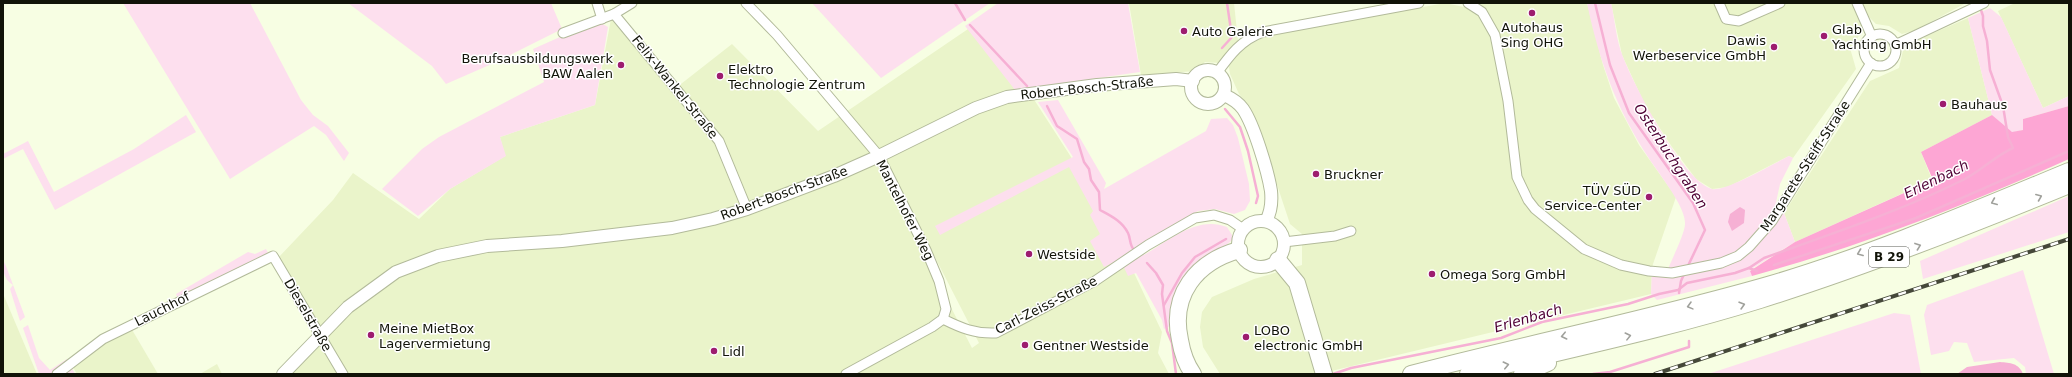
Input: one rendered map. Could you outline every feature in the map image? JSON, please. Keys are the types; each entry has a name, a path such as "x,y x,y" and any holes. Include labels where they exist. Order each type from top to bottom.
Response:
{"highway":[{"name":"B 29","path":"1411,374 1675,310 1768,284 1831,264 1969,212 2069,171"},
{"name":"B 29","path":"1468,374 1590,346 1704,316 1850,271 1944,236 2069,185"},
{"path":"1192,373 1183,354 1178,330 1178,310 1184,293 1190,280 1200,270 1211,262 1239,250"},
{"path":"1278,260 1297,283 1322,369"},
{"path":"1522,374 1590,346"}],"street":[{"path":"597,3 602,19"},
{"path":"563,33 614,14 632,3"},
{"name":"Mantelhofer Weg","path":"746,3 777,35 879,156 926,250 939,281 946,309 943,319"},
{"path":"1217,73 1235,49 1253,36 1263,32 1419,3"},
{"path":"1719,3 1726,19 1739,21 1780,3"},
{"path":"1856,3 1872,37"},
{"path":"1895,45 1984,3"},
{"name":"Margarete-Steiff-Straße","path":"1473,4 1487,18 1495,35 1508,101 1517,176 1521,188 1535,209 1584,249 1621,265 1672,273 1721,263 1738,256 1748,247 1772,221 1871,63"},
{"name":"Felix-Wankel-Straße","path":"614,14 719,142 747,209"},
{"path":"1884,35 1895,45 1895,54 1888,64 1882,66 1871,63 1864,53 1865,46 1872,37 1884,35"},
{"path":"1203,71 1217,73 1224,80 1224,95 1216,103 1204,104 1195,97 1192,92 1193,81 1203,71"},
{"name":"Robert-Bosch-Straße","path":"283,374 319,335 348,307 396,272 438,256 486,246 570,240 672,228 713,219 747,209 826,179 879,156 976,108 1007,97 1097,84 1176,79 1193,81"},
{"path":"1224,95 1234,100 1242,108 1255,132 1271,191 1270,211 1266,221"},
{"name":"Carl-Zeiss-Straße","path":"943,319 967,330 983,333 996,333 1094,281 1148,245 1195,218 1214,215 1230,220 1243,229"},
{"path":"1266,221 1279,228 1284,242 1282,254 1278,260 1272,264 1258,267 1245,261 1239,250 1238,243 1243,229 1253,222 1266,221"},
{"path":"1284,242 1334,236 1350,232"},
{"name":"Dieselstraße","path":"273,256 343,374"},
{"name":"Lauchhof","path":"57,374 103,339 273,256"},
{"path":"846,374 932,327 943,319"}],"shaded area":[{"path":"123,3 250,3 301,100 313,115 328,126 349,153 344,161 326,135 314,126 230,179"},
{"path":"348,3 551,3 562,29 494,63 446,84 432,66"},
{"path":"812,3 990,3 881,78"},
{"path":"998,3 1128,3 1140,72 1015,90 965,26"},
{"path":"1129,3 1234,3 1238,41 1220,63 1205,62 1196,71 1141,75"},
{"path":"1445,3 1473,9 1478,3 1587,3 1603,65 1614,98 1639,145 1676,197 1652,267 1651,294 1319,374 1220,374 1203,347 1200,327 1202,312 1212,297 1254,279 1302,265 1302,234 1290,224 1257,124 1250,107 1239,94 1230,74 1228,61 1238,50 1267,36"},
{"path":"1587,3 1611,3 1617,37 1637,88 1674,151 1687,169 1700,182 1712,189 1718,189 1738,182 1789,156 1793,158 1780,184 1775,207 1784,213 1795,242 1750,270 1752,276 1657,300 1651,294 1652,267 1668,269 1683,233 1685,224 1684,218 1679,203 1632,131 1622,111 1605,70"},
{"path":"1611,3 1853,3 1865,28 1850,48 1856,69 1793,158 1789,156 1728,187 1712,189 1696,179 1672,147 1645,105 1622,55"},
{"path":"1861,3 1964,4 1916,30 1902,34 1889,26 1876,24 1863,11"},
{"path":"2015,3 2069,3 2069,96 2043,108 1998,11"},
{"path":"1990,8 2001,17 2043,108 2069,96 2069,106 2023,119 2023,130 2011,133 1992,115 1968,18"},
{"path":"1968,18 1992,115 1921,152 1932,180 1795,242 1784,213 1870,81 1899,68 1904,46"},
{"path":"611,19 672,91 732,44 818,131 971,27 1017,88 1033,98 1071,157 1135,275 1162,332 1158,353 1169,374 281,374 316,335 278,258 333,200 353,173 419,219 450,189 505,156 500,137 595,105","holes":["922,232 979,343 972,348 914,236"]},
{"path":"601,23 608,27 595,105 500,137 506,156 450,189 418,216 382,189 422,149 439,137 544,82 533,49 560,37"},
{"path":"1058,100 1106,183 1104,189 1206,131 1211,119 1227,118 1233,125 1238,138 1249,184 1250,201 1245,210 1234,214 1215,209 1198,211 1139,245 1144,255 1183,231 1205,224 1216,224 1227,227 1232,235 1232,240 1221,250 1199,263 1172,325 1164,329 1162,320 1136,273 1128,276 1120,259 1104,267 1090,241 1100,234 1090,215 1093,211 1069,167 940,235 935,226 1073,157 1038,102"},
{"path":"2069,106 2069,159 1913,224 1833,252 1752,276 1750,271 1795,242 1933,180 1921,152 1992,115 2012,132 2023,130 2023,119"},
{"path":"186,115 196,132 55,210 23,149 3,159 3,154 28,141 54,192 134,149"},
{"path":"2069,196 2069,232 1923,279 1920,261"},
{"path":"1740,207 1745,210 1744,223 1732,231 1728,222 1730,214"},
{"path":"266,249 268,253 178,299 176,294 248,252 255,254"},
{"path":"3,260 6,266 25,317 20,321 10,289 13,285 5,277"},
{"path":"2023,270 2054,374 2026,374 2025,367 2014,358 1974,362 1967,343 1954,342 1949,351 1931,355 1924,315 1927,305"},
{"path":"4,296 37,374 3,374"},
{"path":"1894,313 1910,315 1921,374 1708,374"},
{"path":"28,325 39,358 50,370 67,359 75,374 39,374 23,328"},
{"path":"131,328 158,374 77,374 71,364 100,344"},
{"path":"2000,362 2011,363 2017,366 2023,374 1957,374 1967,367"},
{"path":"217,364 222,374 200,374"}],"waterway":[{"path":"955,3 965,20"},
{"path":"1222,48 1232,37 1227,3"},
{"name":"Osterbuchgraben","path":"1595,3 1610,65 1629,113 1693,203 1705,230 1687,268"},
{"name":"Erlenbach","path":"1333,374 1351,368 1501,338 1542,322 1628,304 1659,294 1678,290 1687,283 1735,273 1749,268 1764,258 1891,212 1965,179 2013,148 2008,137 2003,106 1990,70 1987,41 1980,7"},
{"path":"970,25 1027,86"},
{"path":"1047,106 1057,126 1077,139 1084,162 1089,169 1091,180 1099,192 1100,210 1116,219 1123,225 1135,251"},
{"path":"1225,109 1240,127 1248,151 1258,196 1256,203"},
{"name":"Erlenbach","path":"1774,265 1916,218 2069,151"},
{"path":"1164,305 1182,273 1195,257 1226,239"},
{"path":"1147,263 1156,273 1163,285 1162,294 1167,331 1172,343 1176,374"},
{"name":"Erlenbach","path":"1749,268 1757,271"},
{"name":"Osterbuchgraben","path":"1679,293 1681,281 1685,272"},
{"name":"Osterbuchgraben","path":"1593,374 1610,372 1689,347 1689,341"}],"railway":[{"path":"1655,374 2069,239"}],"place":[{"name":"Autohaus Sing OHG","path":"1532,13"},
{"name":"Auto Galerie","path":"1184,31"},
{"name":"Glab Yachting GmbH","path":"1824,36"},
{"name":"Dawis Werbeservice GmbH","path":"1774,47"},
{"name":"Berufsausbildungswerk BAW Aalen","path":"621,65"},
{"name":"Elektro Technologie Zentrum","path":"720,76"},
{"name":"Bauhaus","path":"1943,104"},
{"name":"Bruckner","path":"1316,174"},
{"name":"TÜV SÜD Service-Center","path":"1649,197"},
{"name":"Westside","path":"1029,254"},
{"name":"Omega Sorg GmbH","path":"1432,274"},
{"name":"Meine MietBox Lagervermietung","path":"371,335"},
{"name":"LOBO electronic GmbH","path":"1246,337"},
{"name":"Gentner Westside","path":"1025,345"},
{"name":"Lidl","path":"714,351"}]}
